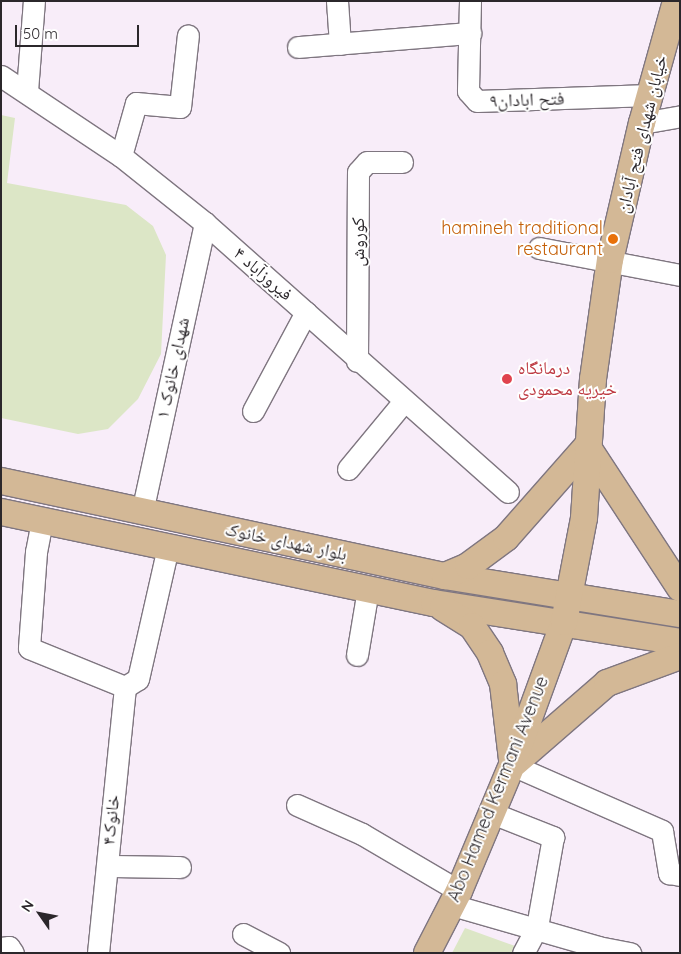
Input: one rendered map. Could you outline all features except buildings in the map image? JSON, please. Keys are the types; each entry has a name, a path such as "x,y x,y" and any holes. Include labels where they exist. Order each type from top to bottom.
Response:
{"main road":[{"name":"خیابان شهدای فتح آبادان","path":"571,595 584,518 587,446 610,260 642,123 676,1"},
{"path":"445,576 468,566 506,538 587,446 680,588"},
{"name":"بلوار شهدای خانوک","path":"1,482 445,576 680,614"},
{"name":"بلوار شهدای خانوک","path":"1,512 434,603 564,622 680,642"},
{"name":"Abo Hamed Kermani Avenue","path":"426,953 455,898 512,765 564,622 571,595"},
{"path":"434,603 472,626 490,653 503,684 512,765"},
{"path":"512,765 607,683 680,656"}],"street":[{"path":"28,91 34,1"},
{"path":"337,1 340,44"},
{"name":"فتح ابادان۹","path":"470,1 468,91 477,102 650,95"},
{"path":"298,47 470,33"},
{"path":"121,156 136,103 180,107 188,35"},
{"name":"فیروزآباد ۴","path":"1,76 28,91 121,156 205,224 306,312 357,361 508,492"},
{"path":"642,123 680,116"},
{"name":"کوروش","path":"357,361 358,172 367,162 402,162"},
{"name":"شهدای خانوک ۱","path":"142,512 205,224"},
{"path":"539,248 680,274"},
{"path":"253,411 306,312"},
{"path":"348,469 404,401"},
{"path":"42,521 36,552 29,648 125,687 138,679 168,547"},
{"path":"357,656 368,589"},
{"name":"خانوک۴","path":"98,953 125,687"},
{"path":"512,765 662,830 670,873 680,875"},
{"path":"297,805 362,834 455,898 598,947 630,953"},
{"path":"492,814 553,837 537,927 523,953"},
{"path":"107,866 180,867"},
{"path":"243,934 279,953"},
{"path":"1,948 9,946 13,953"}],"green space":[{"path":"1,115 15,118 7,183 126,205 153,226 166,255 161,354 138,399 108,429 78,434 1,418"},
{"path":"465,928 518,947 515,953 452,953"}],"place":[{"name":"hamineh traditional restaurant","path":"613,239"},
{"name":"درمانگاه خیریه محمودی","path":"507,379"}]}
